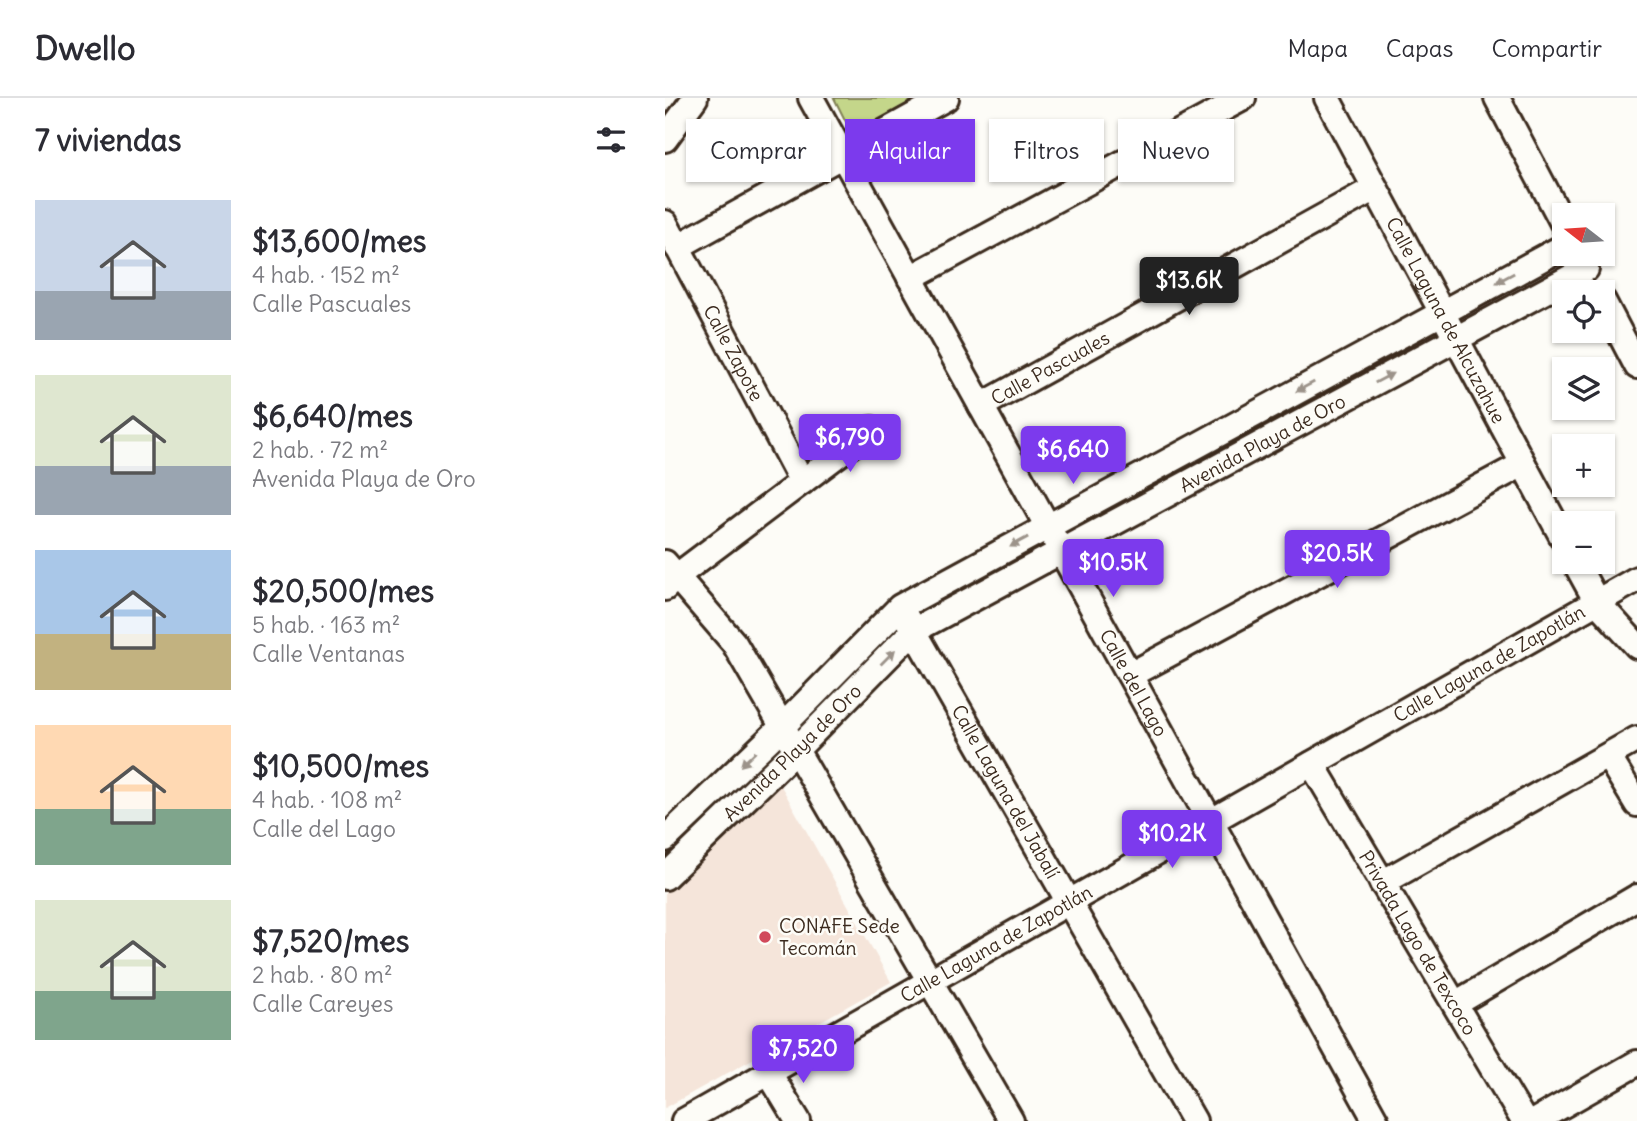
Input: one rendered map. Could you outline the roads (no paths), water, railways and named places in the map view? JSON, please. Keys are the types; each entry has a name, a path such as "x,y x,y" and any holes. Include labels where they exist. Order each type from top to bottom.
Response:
{"street":[{"path":"665,139 695,98"},
{"name":"Calle del Lago","path":"811,98 1376,1121"},
{"path":"677,247 946,98"},
{"path":"910,278 1243,98"},
{"name":"Calle Laguna de Alcuzahue","path":"1327,98 1552,517"},
{"path":"1499,99 1553,203"},
{"name":"Calle Pascuales","path":"981,406 1375,188"},
{"name":"Calle Zapote","path":"665,223 801,482"},
{"name":"Avenida Playa de Oro","path":"665,839 782,727 900,607 1552,253"},
{"name":"Avenida Playa de Oro","path":"665,877 913,631 1456,339 1574,266"},
{"path":"1615,324 1637,366"},
{"path":"872,429 669,576 734,643 1011,1121"},
{"path":"1130,676 1523,464"},
{"path":"1582,574 1597,602 1637,646"},
{"name":"Calle Laguna de Zapotlán","path":"684,1121 1637,579"},
{"name":"Calle Laguna del Jabalí","path":"900,607 1194,1121"},
{"path":"1382,883 1637,740"},
{"path":"1608,756 1637,804"},
{"name":"Privada Lago de Texcoco","path":"1312,764 1524,1121"},
{"path":"1455,1004 1637,897"},
{"path":"1535,1121 1637,1063"},
{"path":"769,1073 798,1121"}],"place":[{"name":"CONAFE Sede Tecomán","path":"765,937"}]}
